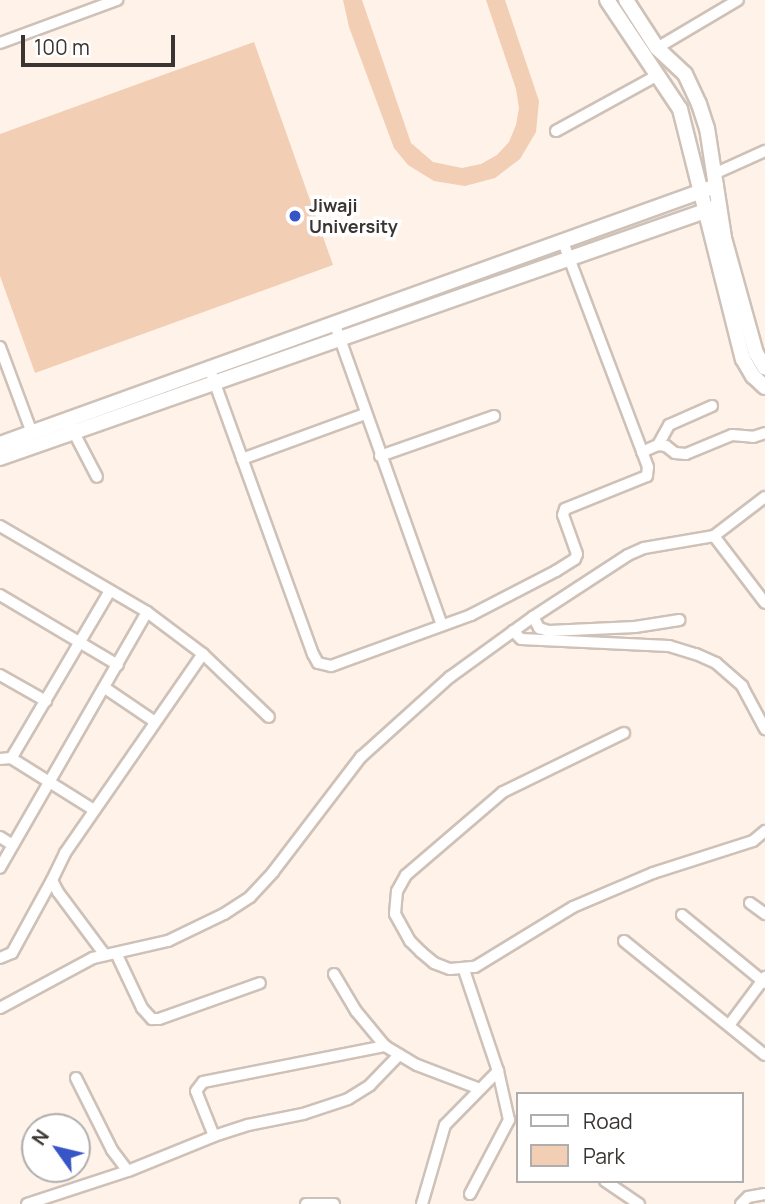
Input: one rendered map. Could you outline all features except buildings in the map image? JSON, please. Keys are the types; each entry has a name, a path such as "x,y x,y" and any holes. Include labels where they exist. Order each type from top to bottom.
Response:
{"main road":[{"path":"607,0 680,109 701,191 712,208 724,239 756,353 765,368"},
{"path":"626,0 657,48 685,74 695,94 707,128 715,180 712,208 743,359 753,376 765,387"},
{"path":"0,444 213,384 338,338 565,249 701,191 715,180"},
{"path":"0,458 209,367 334,322 565,249 712,208"}],"street":[{"path":"0,43 116,0"},
{"path":"657,48 738,0"},
{"path":"556,131 656,76"},
{"path":"715,180 765,151"},
{"path":"209,367 213,384 318,663 331,666 509,598 575,559 577,554 562,515 565,509 643,480 648,467 565,249"},
{"path":"334,322 442,625"},
{"path":"0,347 32,433"},
{"path":"642,452 658,445 669,425 712,406"},
{"path":"242,458 365,414"},
{"path":"380,456 494,416"},
{"path":"70,426 97,478"},
{"path":"658,445 675,453 686,454 732,435 753,437 765,433"},
{"path":"0,1007 93,958 168,941 196,931 250,897 293,848 361,757 450,677 533,617 628,555 644,548 714,536 764,501"},
{"path":"0,526 147,612 203,654 269,717"},
{"path":"714,536 765,603"},
{"path":"94,810 6,758 46,701 110,591"},
{"path":"0,595 118,665"},
{"path":"0,868 147,612"},
{"path":"533,617 539,628 549,631 635,627 679,620"},
{"path":"513,631 521,639 669,646 696,653 716,663 741,686 765,729"},
{"path":"0,958 12,953 65,853 203,654"},
{"path":"0,676 46,701"},
{"path":"105,688 155,722"},
{"path":"624,733 503,792 406,875 397,891 395,914 410,941 434,962 464,970 475,967 573,907 653,873 753,841 765,831"},
{"path":"0,837 13,845"},
{"path":"52,880 58,892 110,954 142,1008 152,1019 260,984"},
{"path":"750,903 765,914"},
{"path":"682,915 764,980 730,1024"},
{"path":"624,940 765,1055"},
{"path":"464,970 513,1123 470,1194"},
{"path":"334,974 356,1011 385,1046 399,1055 480,1089"},
{"path":"214,1136 196,1091 203,1082 385,1046"},
{"path":"27,1204 50,1201 214,1136 303,1114 348,1098 370,1085 399,1055"},
{"path":"422,1204 445,1125 498,1071"},
{"path":"75,1078 112,1150 128,1171"},
{"path":"608,1183 639,1204"},
{"path":"744,1200 765,1195"},
{"path":"306,1204 334,1204"}],"green space":[{"path":"343,0 362,0 411,143 433,162 462,168 481,164 497,155 509,142 516,125 519,108 516,89 486,0 505,0 539,101 536,132 520,159 495,178 465,186 434,181 408,165 394,148 349,27"},
{"path":"254,42 333,265 35,373 0,276 0,134"}],"place":[{"name":"Jiwaji University","path":"295,216"}]}
